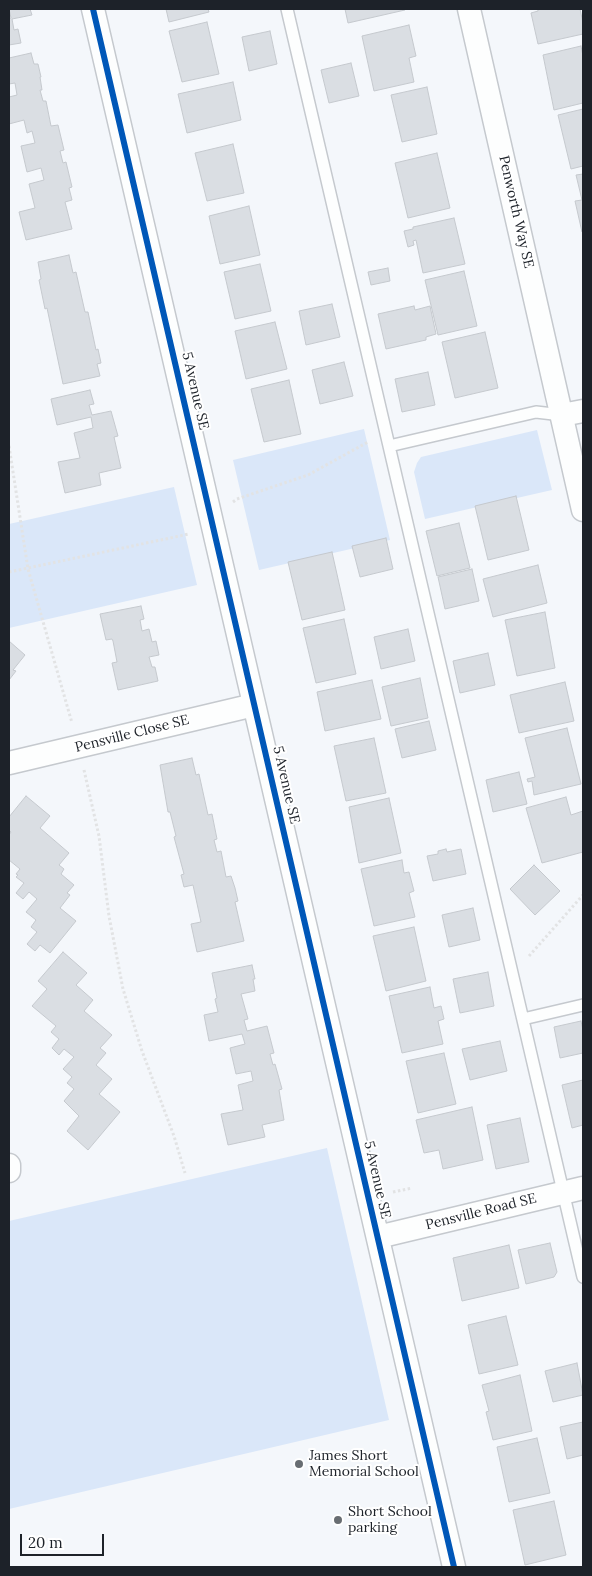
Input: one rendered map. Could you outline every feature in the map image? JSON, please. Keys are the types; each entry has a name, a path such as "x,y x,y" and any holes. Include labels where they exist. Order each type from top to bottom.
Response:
{"street":[{"name":"5 Avenue SE","path":"93,9 454,1567"},
{"name":"Penworth Way SE","path":"469,9 573,413 583,510"},
{"name":"Pensville Close SE","path":"9,763 254,705"},
{"path":"9,1165 9,1171"},
{"name":"Pensville Road SE","path":"378,1238 573,1190"}],"lane":[{"path":"288,9 523,1019 573,1190 583,1277"},
{"path":"389,446 536,412 573,413"},
{"path":"523,1019 583,1005"}],"path":[{"path":"9,572 188,535 237,499 308,475 367,442 389,446"},
{"path":"9,446 28,569 60,676 99,836 109,916 123,989 142,1052 174,1136 185,1173"},
{"path":"511,967 527,958 583,895"}],"shaded area":[{"path":"364,429 390,540 259,570 233,460"},
{"path":"537,430 552,490 425,519 414,472 421,457"},
{"path":"174,487 197,585 9,628 9,524"},
{"path":"327,1148 389,1420 9,1509 9,1221"}],"building":[{"path":"9,9 30,9 32,15 12,19 14,30 18,29 21,43 9,45 9,19 11,18"},
{"path":"166,9 208,9 209,12 169,22"},
{"path":"345,9 405,9 405,10 348,23"},
{"path":"538,9 580,9 583,34 538,44 531,13 538,11"},
{"path":"207,22 219,74 182,82 169,31"},
{"path":"409,25 416,56 409,58 414,82 374,91 362,36"},
{"path":"270,31 277,64 249,71 242,37"},
{"path":"581,46 583,56 583,103 554,110 543,55"},
{"path":"31,53 34,64 38,64 42,90 40,90 43,101 46,101 51,126 58,125 64,150 60,151 63,163 66,162 72,187 69,188 72,200 65,202 72,229 26,240 19,212 35,208 29,184 44,180 41,168 27,172 21,146 35,143 32,131 27,133 24,120 9,124 9,97 17,95 15,83 9,84 9,58"},
{"path":"351,63 359,96 329,103 321,70"},
{"path":"233,82 241,120 187,133 178,94"},
{"path":"427,87 437,134 402,142 391,95"},
{"path":"583,109 583,166 571,169 558,115"},
{"path":"233,144 244,193 207,201 195,153"},
{"path":"437,153 450,208 408,218 395,163"},
{"path":"583,174 582,232 575,201 582,200 576,175"},
{"path":"249,206 260,255 220,264 209,216"},
{"path":"454,218 465,264 423,273 416,240 413,241 414,245 408,247 404,231 413,229 413,227"},
{"path":"69,255 73,273 76,272 85,312 88,312 96,350 98,349 101,363 97,364 100,376 63,384 39,280 41,279 38,262"},
{"path":"260,264 271,311 235,319 224,272"},
{"path":"388,268 390,281 371,285 368,272"},
{"path":"464,271 477,326 438,335 425,280"},
{"path":"332,304 340,337 306,345 299,311"},
{"path":"414,306 415,310 430,306 436,334 426,337 426,340 386,349 378,314"},
{"path":"275,322 287,369 246,379 235,331"},
{"path":"485,332 498,388 455,398 442,342"},
{"path":"344,362 353,396 320,404 312,370"},
{"path":"428,372 435,405 402,412 395,379"},
{"path":"289,380 301,434 264,442 251,389"},
{"path":"90,390 94,404 89,405 92,415 111,411 118,436 114,437 121,468 99,473 101,485 65,493 58,462 80,458 74,433 93,428 91,417 57,425 51,399"},
{"path":"516,496 529,550 488,560 475,506"},
{"path":"459,523 470,568 437,576 426,531"},
{"path":"386,538 393,569 360,577 352,546"},
{"path":"332,552 345,610 302,620 288,562"},
{"path":"538,565 547,603 493,617 483,579"},
{"path":"472,569 479,601 445,609 438,577"},
{"path":"141,606 144,619 140,620 142,631 149,629 152,642 156,641 159,655 149,657 152,667 155,667 158,681 118,690 112,663 117,662 113,641 112,639 106,640 100,614"},
{"path":"545,612 555,668 517,676 505,620"},
{"path":"344,619 356,674 316,683 303,628"},
{"path":"408,629 415,661 381,669 374,637"},
{"path":"9,641 25,655 13,670 16,671 9,680"},
{"path":"488,653 495,685 460,693 453,661"},
{"path":"420,678 428,718 391,726 382,687"},
{"path":"372,680 381,719 325,731 317,692"},
{"path":"565,682 574,721 519,733 510,695"},
{"path":"429,721 436,750 402,758 395,729"},
{"path":"567,728 581,784 534,795 532,781 528,782 527,779 535,777 525,738"},
{"path":"374,738 386,793 346,801 334,746"},
{"path":"192,758 196,775 199,774 208,815 212,814 217,839 214,840 217,852 221,851 226,877 231,876 235,888 238,901 235,902 244,941 197,952 191,924 201,922 193,885 184,887 181,875 184,874 174,837 176,836 170,812 168,812 160,765"},
{"path":"519,772 527,804 493,812 486,780"},
{"path":"26,796 50,816 40,828 69,853 59,865 64,869 61,874 74,885 67,893 70,895 60,908 76,921 50,953 40,945 35,951 27,944 37,932 31,927 36,920 26,912 37,899 29,892 23,899 16,893 24,883 16,877 20,869 9,860 9,835 11,832 9,830 9,817"},
{"path":"566,797 571,815 583,811 583,852 542,863 526,808"},
{"path":"389,798 401,853 359,863 349,807"},
{"path":"446,849 447,852 461,849 466,874 433,881 427,856 438,854 438,851"},
{"path":"402,860 404,873 409,872 414,891 409,893 415,917 374,926 361,869"},
{"path":"534,865 560,891 535,915 510,889"},
{"path":"473,908 480,940 449,947 442,915"},
{"path":"414,927 426,981 386,991 373,936"},
{"path":"63,952 87,973 76,985 93,1000 84,1011 112,1035 100,1048 106,1053 96,1065 112,1079 99,1094 120,1112 88,1150 67,1131 79,1116 64,1101 74,1089 67,1083 72,1077 63,1069 74,1057 64,1049 59,1055 52,1048 59,1039 51,1032 56,1026 32,1006 47,989 38,981"},
{"path":"252,965 255,991 241,994 248,1019 244,1020 247,1031 267,1026 274,1053 270,1054 282,1089 279,1090 284,1120 262,1125 265,1137 228,1145 221,1114 243,1110 238,1085 253,1081 251,1071 236,1074 230,1048 245,1044 242,1034 209,1041 204,1015 218,1012 212,973"},
{"path":"488,972 494,1006 460,1013 453,979"},
{"path":"430,987 434,1008 441,1006 444,1019 438,1021 443,1044 402,1053 389,996"},
{"path":"581,1021 583,1053 560,1058 554,1027"},
{"path":"500,1041 507,1071 470,1080 462,1049"},
{"path":"444,1053 456,1104 418,1113 406,1061"},
{"path":"583,1080 583,1125 572,1128 562,1085"},
{"path":"472,1107 483,1160 443,1169 439,1150 424,1153 416,1120"},
{"path":"520,1118 529,1162 496,1169 487,1125"},
{"path":"550,1243 557,1272 554,1277 526,1284 518,1250"},
{"path":"509,1245 519,1288 462,1301 453,1258"},
{"path":"506,1316 518,1365 479,1374 468,1325"},
{"path":"577,1363 583,1395 553,1402 545,1371"},
{"path":"520,1375 532,1431 493,1440 486,1412 489,1411 482,1385"},
{"path":"583,1422 583,1455 567,1459 560,1427"},
{"path":"537,1438 550,1493 509,1502 497,1447"},
{"path":"554,1501 566,1555 525,1565 513,1510"}],"cycle path":[{"path":"93,9 454,1567"}],"place":[{"name":"James Short Memorial School","path":"299,1464"},
{"name":"Short School parking","path":"338,1520"}]}
